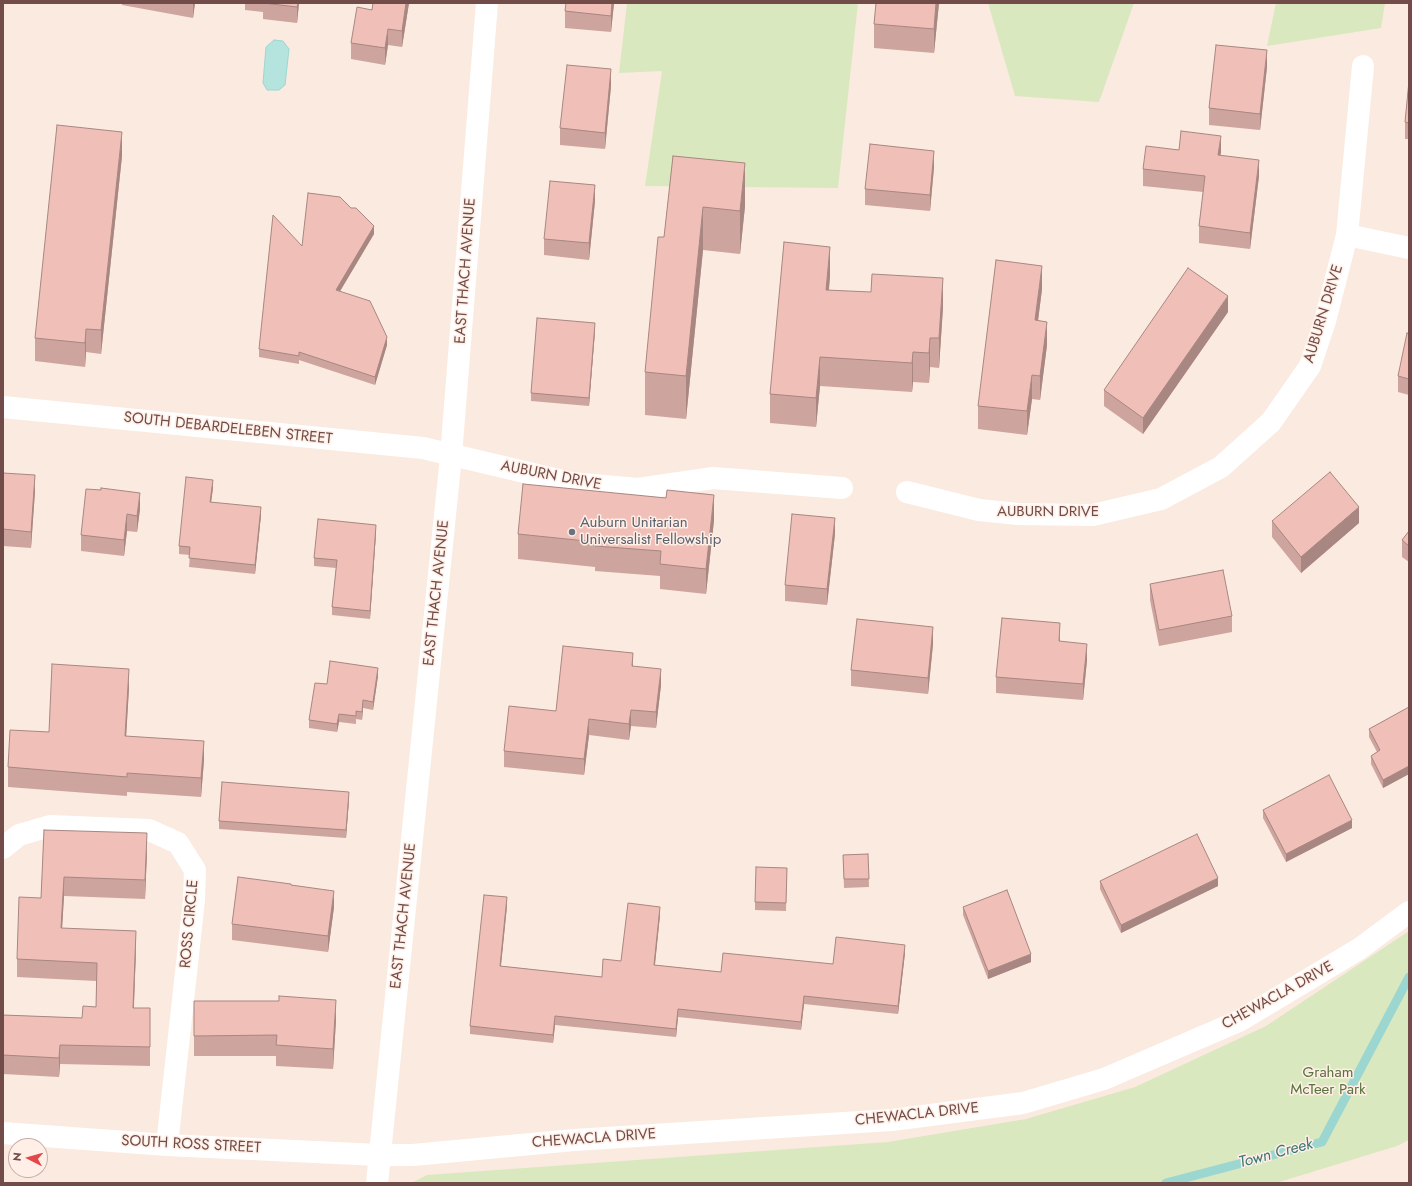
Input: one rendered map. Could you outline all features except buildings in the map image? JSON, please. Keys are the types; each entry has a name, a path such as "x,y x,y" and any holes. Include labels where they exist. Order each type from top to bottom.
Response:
{"street":[{"name":"EAST THACH AVENUE","path":"377,1183 451,456 487,3"},
{"name":"AUBURN DRIVE","path":"907,492 979,510 1018,514 1093,515 1161,499 1221,467 1271,422 1310,366 1325,321 1347,235 1363,66"},
{"path":"1347,235 1409,248"},
{"name":"SOUTH DEBARDELEBEN STREET","path":"3,407 410,447 451,456"},
{"name":"AUBURN DRIVE","path":"451,456 571,483 638,489 713,478 842,488"},
{"name":"ROSS CIRCLE","path":"3,848 19,834 50,826 149,830 178,843 195,870 194,900 167,1145"},
{"name":"CHEWACLA DRIVE","path":"379,1155 413,1155 574,1140 892,1120 1023,1103 1104,1079 1239,1021 1359,949 1409,912"},
{"name":"SOUTH ROSS STREET","path":"3,1133 167,1145 379,1155"}],"green space":[{"path":"627,3 858,3 838,188 645,186 662,71 619,73"},
{"path":"988,3 1134,3 1099,102 1015,96"},
{"path":"1276,3 1385,3 1381,28 1267,46"},
{"name":"Graham McTeer Park","path":"1409,931 1409,1140 1397,1146 1276,1183 411,1183 427,1175 888,1142 1026,1119 1135,1087 1266,1026"}],"water":[{"path":"274,40 283,41 289,49 285,85 279,90 267,90 263,83 266,47"}],"waterway":[{"name":"Town Creek","path":"1166,1183 1322,1142 1409,977"}],"place":[{"name":"Auburn Unitarian Universalist Fellowship","path":"572,532"}]}
